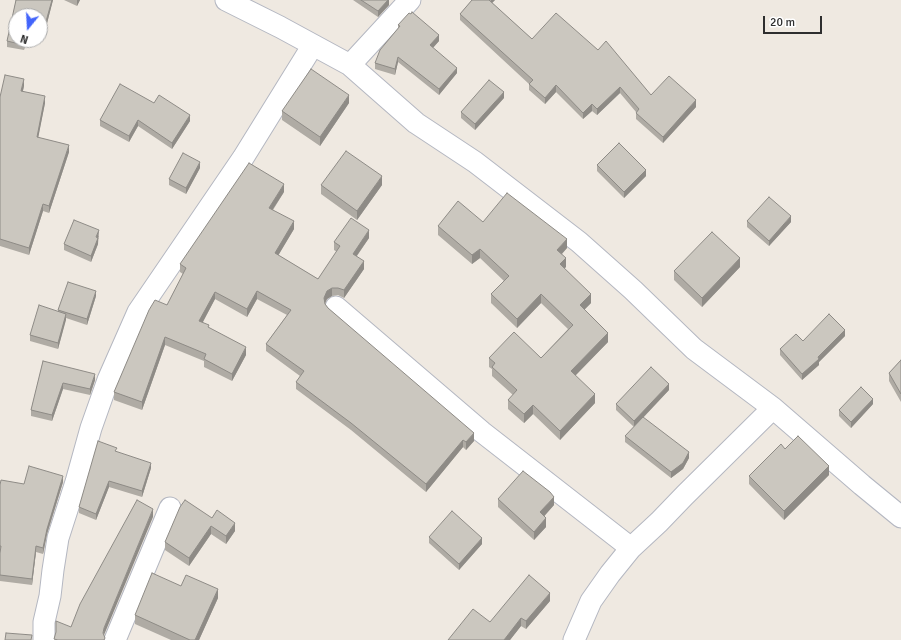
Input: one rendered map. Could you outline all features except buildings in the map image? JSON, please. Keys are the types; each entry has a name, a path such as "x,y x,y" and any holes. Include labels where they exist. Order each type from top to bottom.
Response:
{"street":[{"path":"226,0 350,65 416,123 475,162 579,242 633,290 694,349 773,408 901,517"},
{"path":"350,65 410,0"},
{"path":"44,640 44,622 50,596 58,538 91,428 108,380 138,312 243,158 313,45"},
{"path":"336,307 482,432 631,548"},
{"path":"574,640 591,601 631,548 773,408"},
{"path":"115,640 138,584 156,546 170,508"}]}
